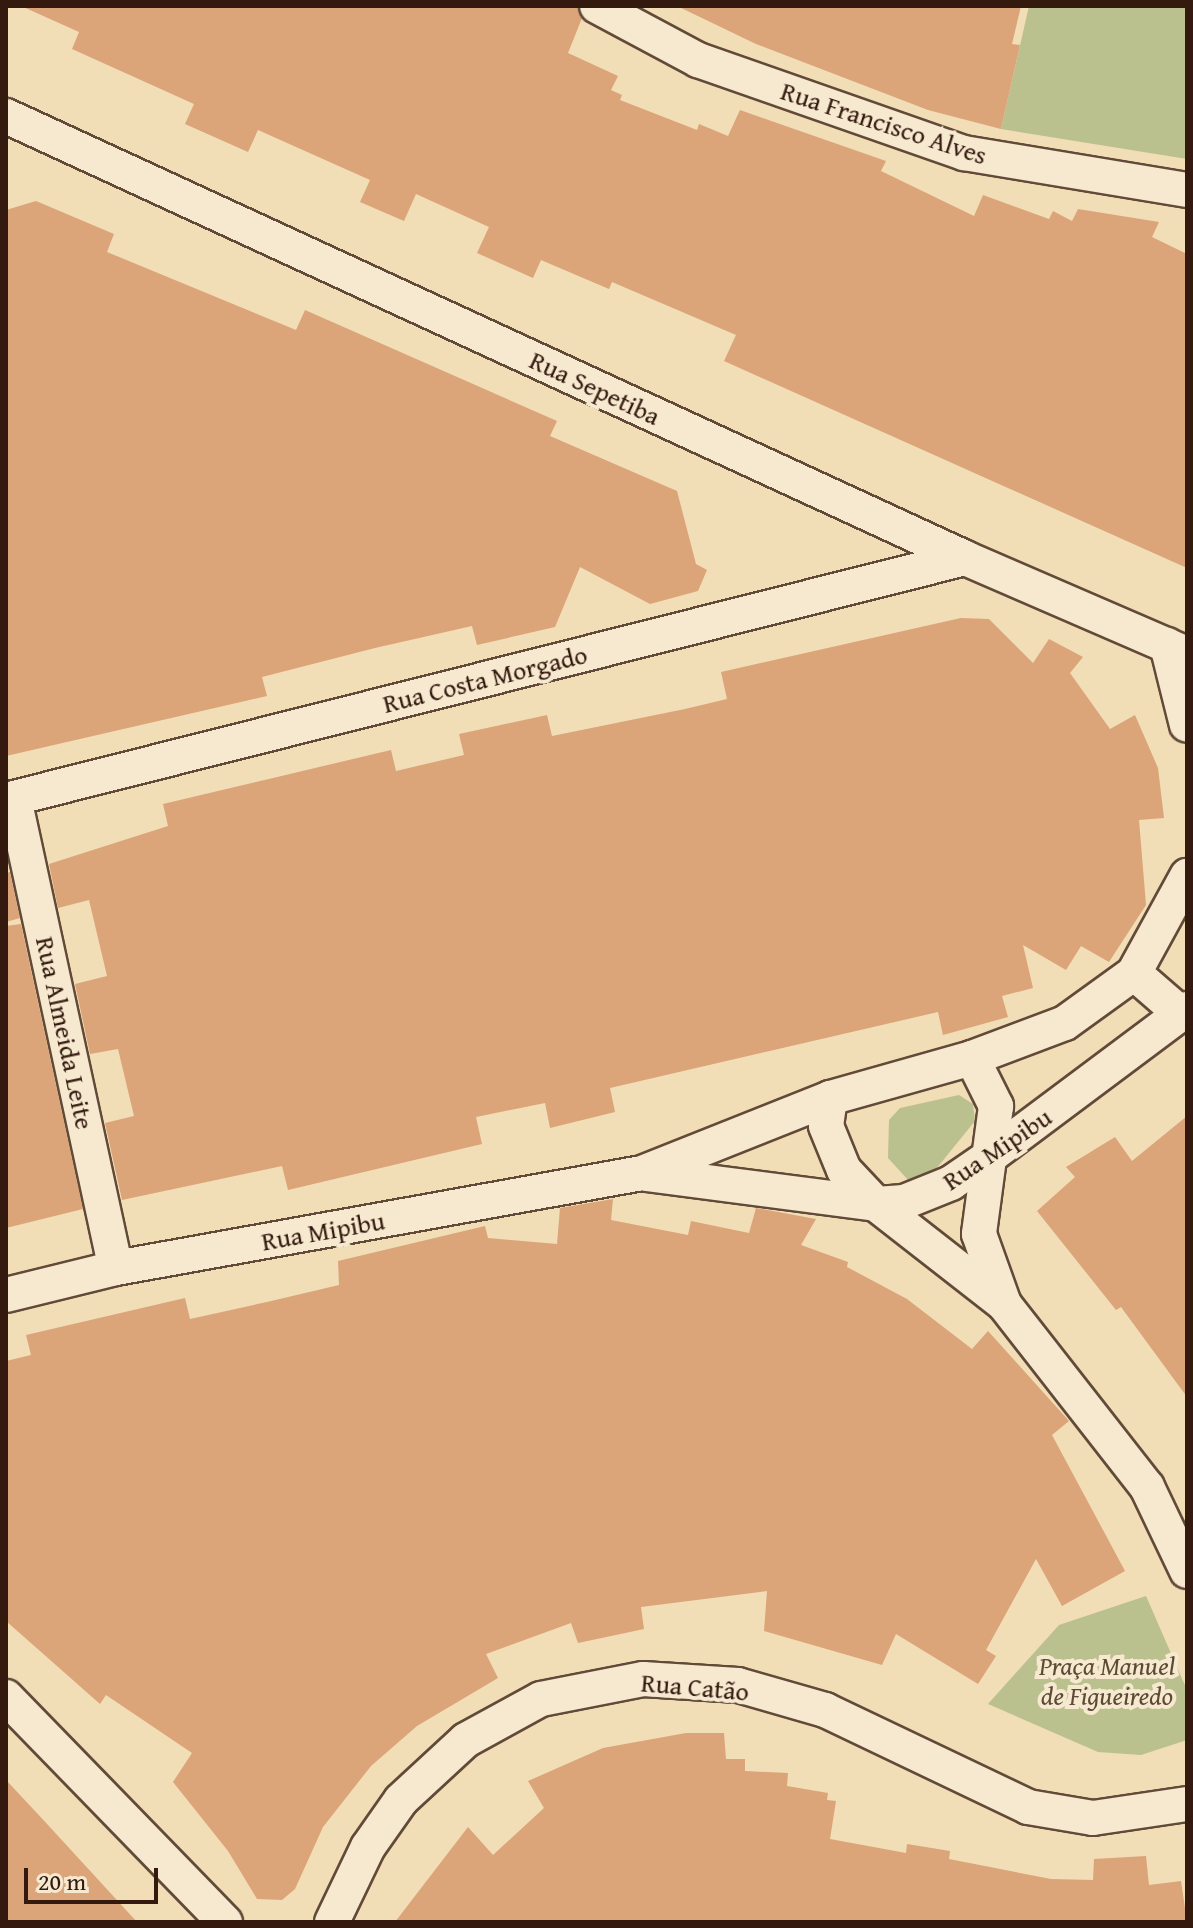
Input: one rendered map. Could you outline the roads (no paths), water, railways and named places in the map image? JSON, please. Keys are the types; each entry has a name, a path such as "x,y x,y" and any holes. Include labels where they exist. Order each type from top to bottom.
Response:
{"street":[{"name":"Rua Francisco Alves","path":"597,6 698,60 964,153 1187,190"},
{"name":"Rua Sepetiba","path":"6,116 965,558 1177,650"},
{"name":"Rua Costa Morgado","path":"10,799 965,558"},
{"path":"1177,650 1187,725"},
{"name":"Rua Almeida Leite","path":"10,799 116,1268"},
{"name":"Rua Mipibu","path":"6,1295 116,1268 642,1173 830,1098 972,1058 1065,1023 1134,973 1187,876"},
{"name":"Rua Mipibu","path":"642,1173 876,1204 925,1196 989,1157 1184,1011 1134,973"},
{"path":"972,1058 996,1106 979,1234 1004,1304"},
{"path":"830,1098 826,1126 831,1151 876,1204 1004,1304 1147,1487 1187,1571"},
{"name":"Rua Catão","path":"332,1922 368,1847 401,1800 466,1740 541,1699 643,1679 738,1685 825,1710 1028,1807 1093,1818 1187,1804"},
{"path":"6,1697 225,1922"}],"park label":[{"name":"Praça Manuel de Figueiredo","path":"1107,1681"}]}
